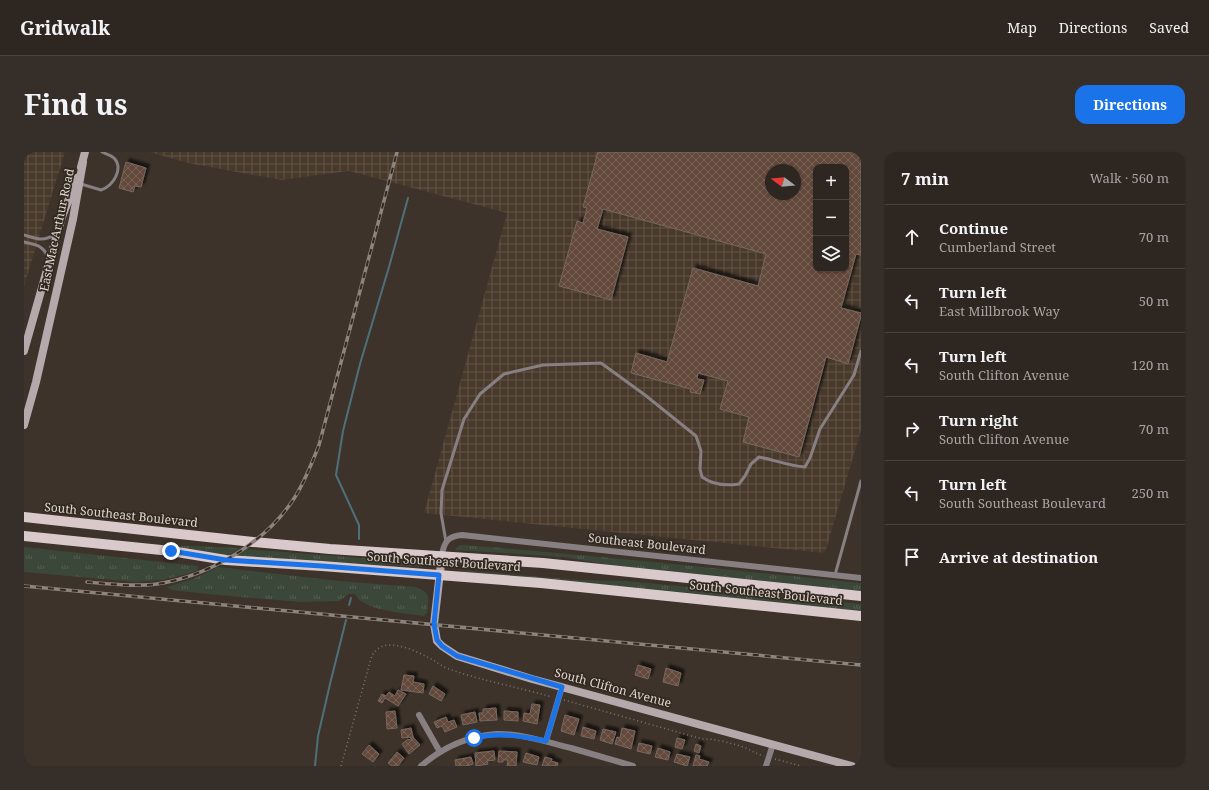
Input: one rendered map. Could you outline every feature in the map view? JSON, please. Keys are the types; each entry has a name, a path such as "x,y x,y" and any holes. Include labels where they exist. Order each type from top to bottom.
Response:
{"main road":[{"path":"24,513 48,520"},
{"name":"South Southeast Boulevard","path":"24,517 330,549 442,555 550,564 861,596"},
{"name":"South Southeast Boulevard","path":"24,536 171,551 226,560 541,583 861,616"}],"street":[{"path":"83,162 85,152"},
{"name":"East Mac Arthur Road","path":"24,425 36,382 73,219 83,162"},
{"name":"East Mac Arthur Road","path":"24,351 62,217 83,162"},
{"name":"Southeast Boulevard","path":"446,542 456,536 462,535 861,578"},
{"path":"442,555 446,542"},
{"name":"South Clifton Avenue","path":"442,555 434,624 437,640 448,651 462,658 562,687 852,766"},
{"path":"546,741 562,687"},
{"path":"419,715 440,752"},
{"path":"421,766 440,752 464,740 498,734 546,741 633,766"},
{"path":"766,766 773,744"}],"lane":[{"path":"79,184 102,190 107,188 114,181 117,165 114,158 102,152"},
{"path":"24,235 41,240 48,239 57,234"},
{"path":"24,242 40,246 44,249 49,262"},
{"path":"446,542 440,513 442,490 464,419 480,394 504,374 543,365 601,363 645,395 696,436 701,451 700,469 702,477 709,482 728,486 739,484 751,464 759,457 805,467 810,458 820,429 854,375 861,351"},
{"path":"835,575 861,481"}],"path":[{"path":"341,766 372,655 378,648 390,645 399,646 410,650 448,668 474,676 702,739 714,740 742,747 753,753 800,766"}],"shaded area":[{"path":"24,152 65,152 24,286"},
{"path":"149,152 861,152 861,430 825,553 424,513 507,213 349,171 281,180 188,163"}],"green space":[{"path":"161,545 240,548 230,555 172,549"},
{"path":"460,545 644,561 861,583 861,591 610,565 563,557 455,549"},
{"path":"24,547 198,566 198,570 161,580 135,582 24,572"},
{"path":"245,549 413,562 423,565 419,567 236,556"},
{"path":"218,567 339,581 416,587 425,591 427,594 427,613 424,616 375,608 359,600 355,594 349,594 339,601 301,602 172,590 167,587 193,579"},
{"path":"458,570 579,580 626,581 861,604 861,612 469,573"}],"building":[{"path":"598,152 861,152 861,255 856,254 841,308 861,313 861,316 848,364 826,357 799,457 743,442 749,417 720,409 728,381 698,373 697,379 704,380 700,394 690,392 691,389 631,373 636,353 667,362 693,268 758,286 766,254 603,209 597,229 628,237 611,300 559,286 577,221 583,223 587,208 583,207"},
{"path":"126,162 146,168 141,187 135,186 133,192 119,188"},
{"path":"638,665 651,669 648,679 635,675"},
{"path":"666,668 681,673 678,686 663,682"},
{"path":"404,675 414,676 413,682 424,684 423,693 401,690"},
{"path":"433,686 445,694 441,701 429,694"},
{"path":"398,690 406,694 398,706 385,698 382,703 378,701 382,694 386,696 389,692 395,696"},
{"path":"532,704 540,705 537,724 523,721 524,713 530,714"},
{"path":"496,708 497,720 480,721 479,713 483,713 483,709"},
{"path":"395,711 397,728 387,729 386,712"},
{"path":"504,711 518,712 518,721 504,720"},
{"path":"475,712 477,722 463,725 461,715"},
{"path":"565,715 579,719 574,735 561,731"},
{"path":"446,717 448,722 454,720 457,727 445,732 442,726 437,728 434,722"},
{"path":"583,727 596,731 594,739 581,736"},
{"path":"411,728 413,737 402,738 401,730"},
{"path":"622,728 635,731 631,749 615,744 617,737 620,738"},
{"path":"603,729 616,732 612,744 600,740"},
{"path":"413,737 420,745 409,754 402,744"},
{"path":"677,738 685,740 682,749 675,747"},
{"path":"639,743 652,746 650,754 637,751"},
{"path":"696,744 701,746 699,753 694,751"},
{"path":"369,745 379,754 373,762 362,754"},
{"path":"658,748 670,752 668,760 655,757"},
{"path":"494,751 495,760 487,761 488,764 476,766 475,753"},
{"path":"499,751 517,752 516,766 507,766 508,760 498,762"},
{"path":"397,752 404,758 398,766 392,766 388,763"},
{"path":"526,753 539,757 537,765 523,762"},
{"path":"677,754 690,757 687,766 674,762"},
{"path":"696,755 700,756 699,759 709,762 707,766 693,766"},
{"path":"471,757 473,764 467,766 456,766 455,760"},
{"path":"545,757 558,763 557,766 542,766"}],"waterway":[{"path":"359,539 359,525 336,475 343,431 360,364 408,198"},
{"path":"349,605 351,598"},
{"path":"315,766 318,736 346,620"}],"railway":[{"path":"87,582 122,585 149,585 177,580 196,574 235,555 269,529 283,514 295,497 305,478 319,445 397,152"},
{"path":"24,586 861,665"}],"route":[{"path":"171,551 226,560 439,575 434,624 437,640 442,646 448,651 467,660 562,687 546,741 498,734 474,738"}]}
